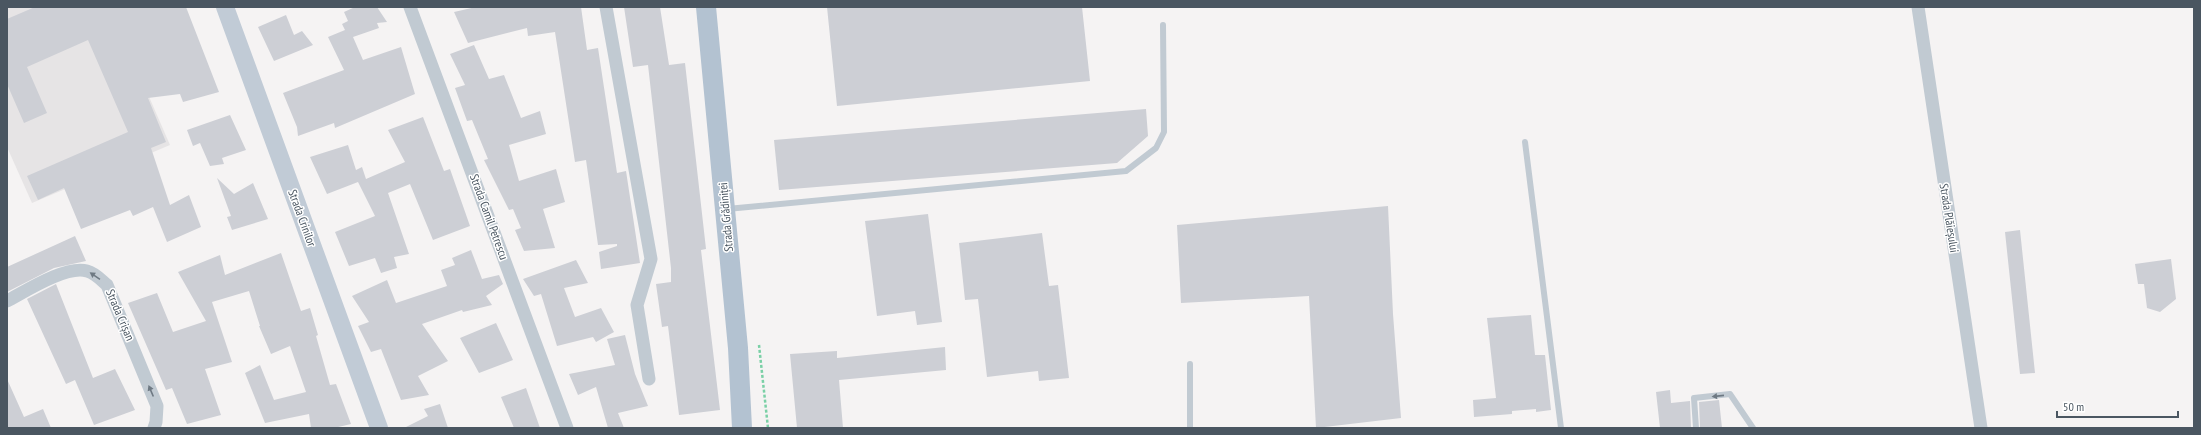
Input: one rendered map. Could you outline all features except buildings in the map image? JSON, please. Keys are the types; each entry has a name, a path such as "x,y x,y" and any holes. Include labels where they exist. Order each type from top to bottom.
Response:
{"main road":[{"name":"Strada Crinilor","path":"225,7 379,428"},
{"name":"Strada Grădiniței","path":"706,7 738,348 742,428"}],"street":[{"name":"Strada Camil Petrescu","path":"410,7 568,428"},
{"path":"606,7 651,259 637,305 649,379"},
{"name":"Strada Plăieșului","path":"1918,7 1981,428"},
{"name":"Strada Crișan","path":"7,301 67,271 85,270 95,274 107,285 158,406 154,428"}],"lane":[{"path":"726,209 1126,171 1156,148 1164,132 1163,25"},
{"path":"1525,142 1561,428"},
{"path":"1190,364 1190,428"},
{"path":"1696,428 1694,398 1730,394 1753,428"}],"path":[{"path":"759,345 768,428"}],"shaded area":[{"path":"7,7 110,7 170,145 32,203 7,147"}]}
